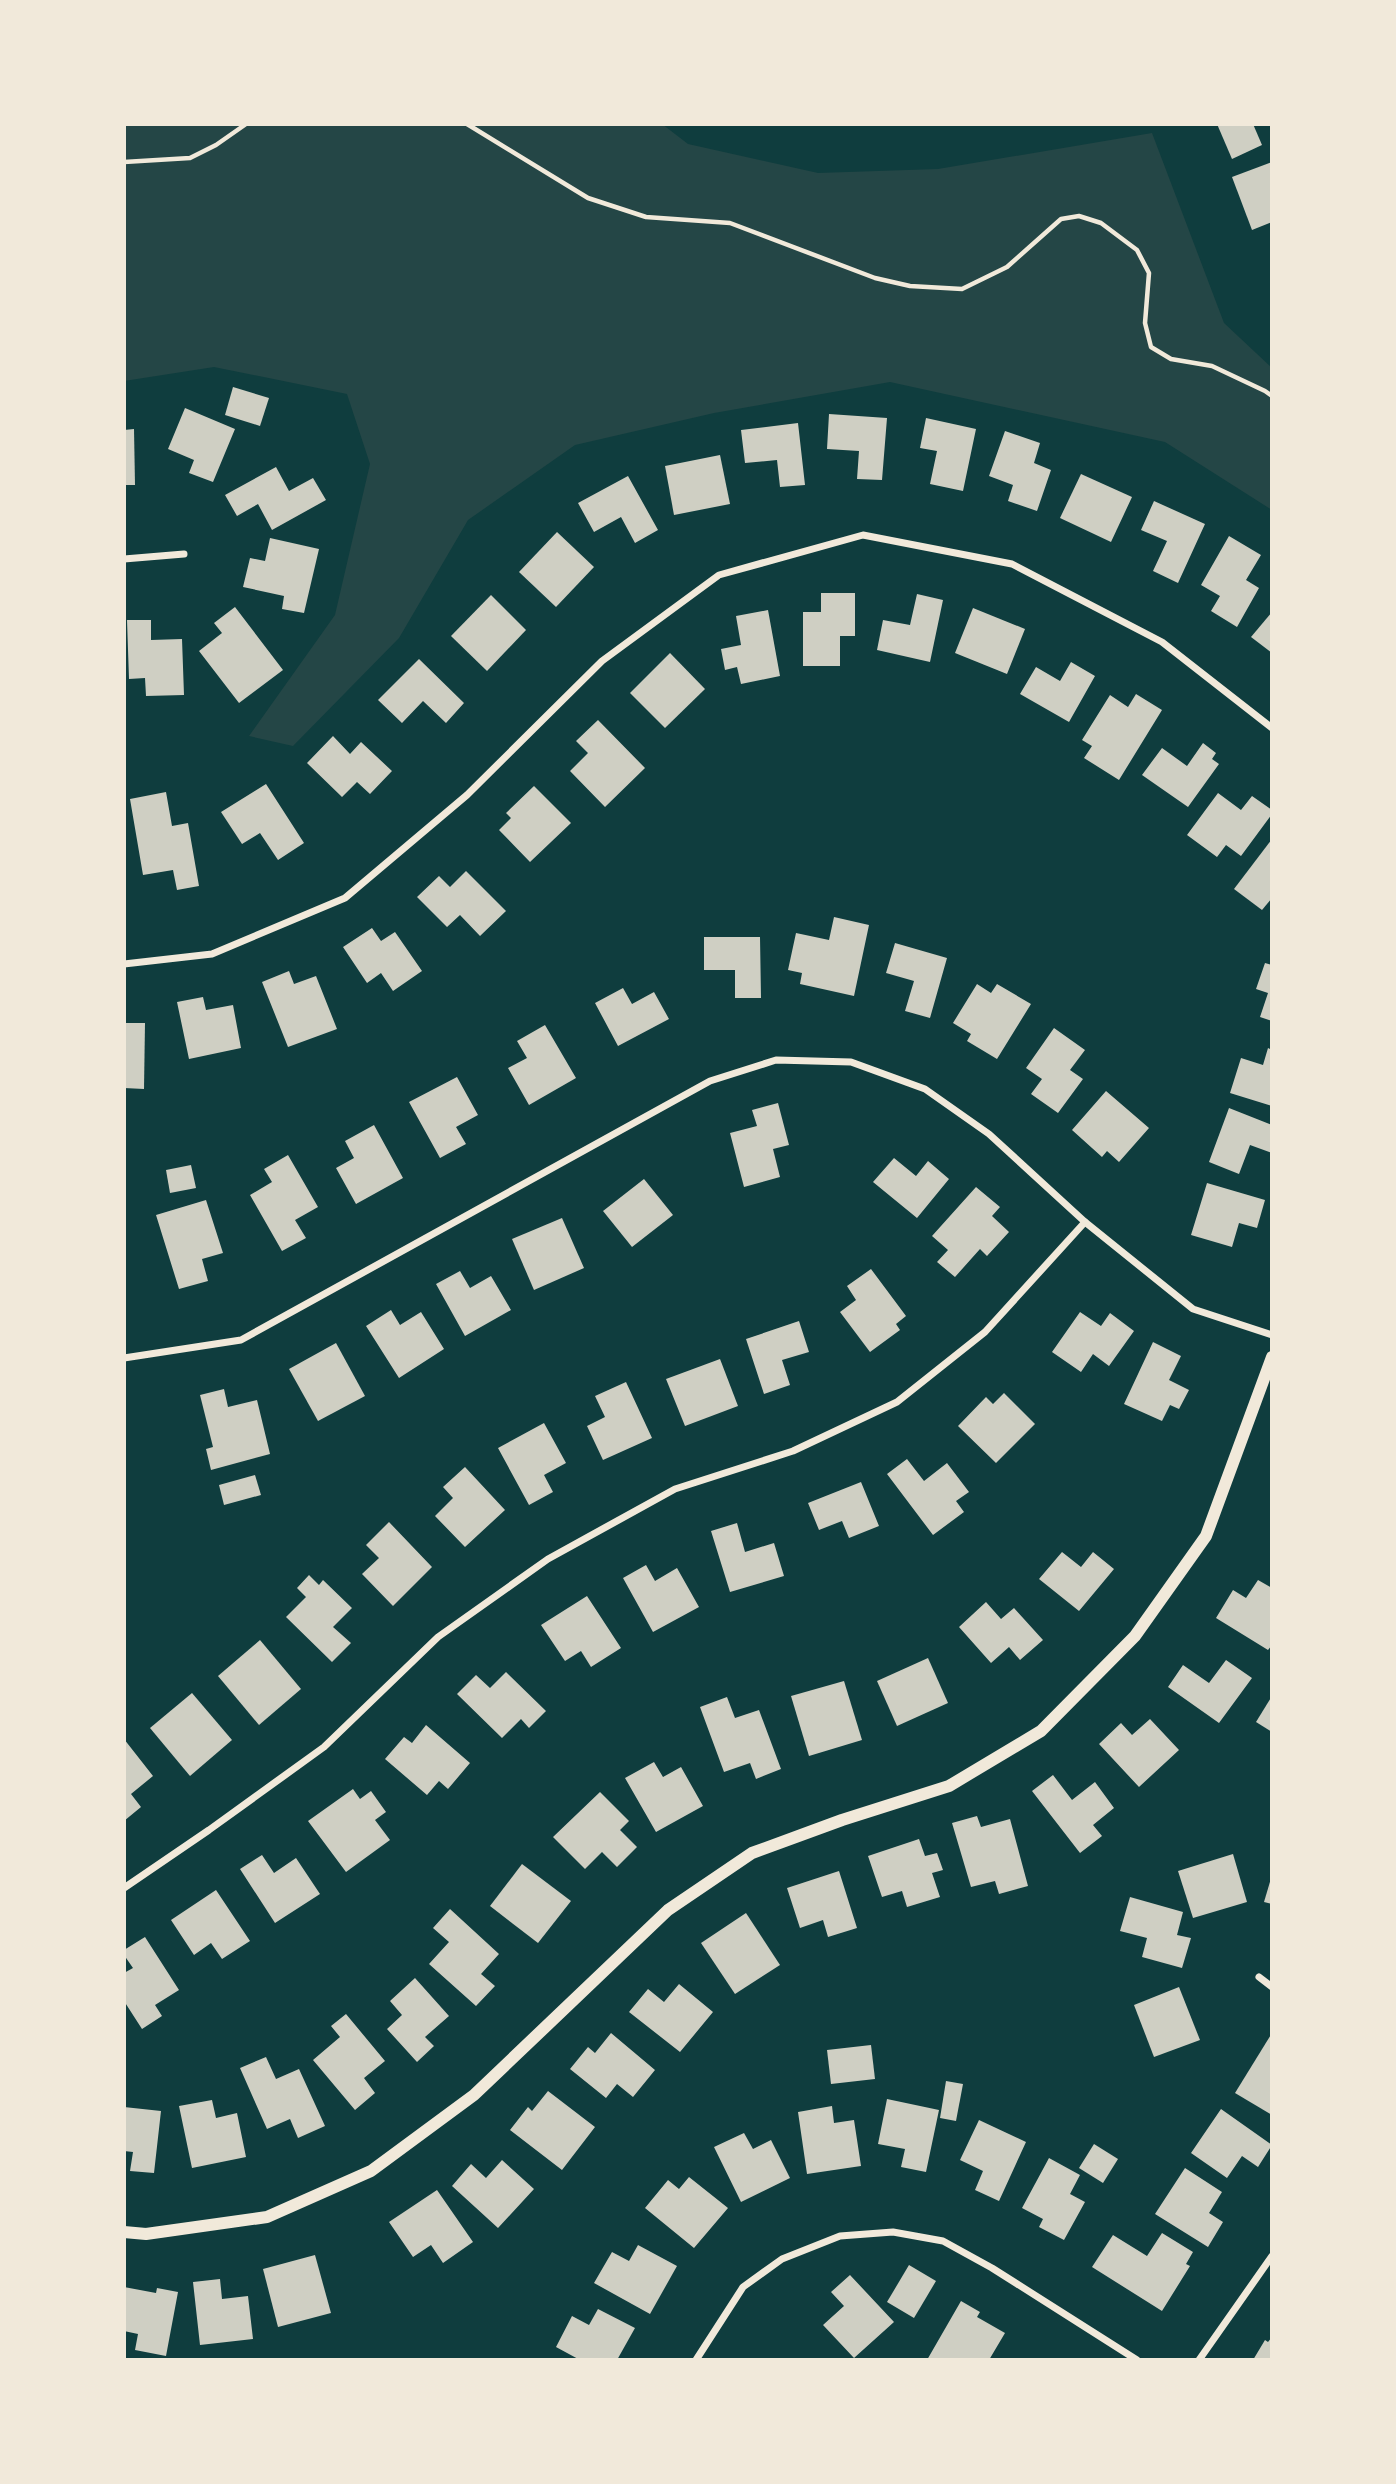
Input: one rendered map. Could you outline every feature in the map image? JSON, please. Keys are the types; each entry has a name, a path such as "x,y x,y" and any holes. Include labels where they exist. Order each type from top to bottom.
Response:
{"street":[{"path":"124,964 212,954 345,898 467,795 602,661 719,575 863,535 1012,564 1161,642 1272,728"},
{"path":"124,559 184,554"},
{"path":"124,1357 241,1340 710,1081 776,1060 851,1062 925,1089 989,1134 1085,1222 1193,1308 1272,1335"},
{"path":"124,1888 324,1747 438,1637 548,1559 675,1489 793,1451 897,1402 985,1332 1085,1222"},
{"path":"124,2232 146,2234 267,2217 371,2171 474,2095 668,1910 752,1853 842,1820 949,1786 1041,1731 1135,1636 1206,1536 1272,1357"},
{"path":"1259,1977 1272,1987"},
{"path":"696,2360 743,2287 782,2259 840,2236 893,2232 943,2241 992,2268 1137,2360"},
{"path":"1199,2360 1272,2256"}],"path":[{"path":"124,162 190,158 216,145 246,124"},
{"path":"467,124 588,198 646,217 730,223 875,278 910,286 962,289 1007,267 1061,219 1079,216 1101,223 1138,250 1149,273 1145,323 1151,347 1171,359 1212,366 1272,396"}],"shaded area":[{"path":"124,124 662,124 688,144 818,173 938,169 1152,133 1224,323 1272,368 1272,510 1165,442 890,382 714,413 575,445 468,520 399,638 293,746 249,736 335,615 370,464 347,394 214,367 124,381"}],"building":[{"path":"1217,124 1253,124 1262,145 1232,159"},
{"path":"1272,162 1272,222 1252,230 1232,177"},
{"path":"233,387 269,398 260,426 225,415"},
{"path":"185,408 235,429 213,482 189,473 194,460 168,449"},
{"path":"829,414 887,418 882,480 857,479 859,451 827,449"},
{"path":"926,418 976,429 963,491 930,484 937,451 920,448"},
{"path":"798,423 805,485 780,487 777,460 745,463 741,430"},
{"path":"134,429 135,485 124,485 124,430"},
{"path":"1005,431 1040,443 1034,463 1051,470 1037,511 1008,501 1013,485 989,476"},
{"path":"720,455 730,504 674,515 665,466"},
{"path":"276,467 289,491 313,478 326,500 272,530 258,504 237,516 225,495"},
{"path":"1081,474 1132,497 1111,542 1060,518"},
{"path":"628,476 658,530 635,543 621,517 594,532 578,503"},
{"path":"1154,501 1205,524 1178,583 1153,571 1167,541 1141,530"},
{"path":"557,532 594,567 556,607 519,572"},
{"path":"1229,536 1261,555 1246,580 1259,588 1237,627 1211,611 1220,596 1201,585"},
{"path":"270,538 319,549 304,613 282,609 284,596 243,587 250,558 265,561"},
{"path":"821,593 855,593 855,636 840,636 840,666 803,666 803,612 821,612"},
{"path":"917,594 943,600 930,662 877,650 883,620 910,625"},
{"path":"491,595 526,630 487,671 451,636"},
{"path":"235,607 283,670 239,703 199,651 222,633 214,623"},
{"path":"973,608 1025,629 1007,674 955,653"},
{"path":"768,610 780,676 741,684 737,667 725,670 721,649 741,645 736,616"},
{"path":"1272,612 1272,653 1251,637"},
{"path":"127,620 151,620 151,640 182,639 184,695 146,696 145,678 129,679"},
{"path":"670,653 705,689 665,728 630,693"},
{"path":"419,659 464,703 446,723 423,701 402,723 378,700"},
{"path":"1071,662 1095,676 1069,722 1020,694 1036,667 1060,681"},
{"path":"1136,694 1162,710 1119,780 1084,758 1092,746 1082,740 1110,695 1128,707"},
{"path":"598,720 645,768 605,807 570,771 588,753 576,741"},
{"path":"333,736 350,754 361,742 392,771 370,794 357,782 342,797 307,763"},
{"path":"1203,743 1216,753 1212,759 1219,764 1188,807 1142,775 1162,748 1187,766"},
{"path":"266,784 304,843 278,860 260,833 242,844 221,812"},
{"path":"534,786 571,823 530,862 499,830 511,818 506,813"},
{"path":"166,792 172,826 188,823 199,886 177,890 173,870 143,875 130,799"},
{"path":"1218,793 1241,810 1252,796 1272,810 1272,814 1241,856 1226,845 1217,857 1187,835"},
{"path":"1272,839 1272,898 1262,910 1234,889"},
{"path":"466,871 506,911 480,936 460,915 447,927 417,897 439,876 450,887"},
{"path":"834,917 869,925 854,996 800,984 802,973 788,970 796,933 829,940"},
{"path":"372,928 381,941 395,932 422,971 393,991 381,973 367,983 343,947"},
{"path":"704,937 760,937 761,998 735,998 735,970 704,970"},
{"path":"895,943 947,958 930,1018 905,1011 914,981 886,973"},
{"path":"1265,963 1272,965 1272,1021 1260,1017 1268,993 1256,989"},
{"path":"289,971 294,984 316,976 337,1029 288,1047 262,982"},
{"path":"977,984 991,993 997,984 1031,1004 997,1059 967,1041 971,1034 953,1023"},
{"path":"623,988 632,1004 654,992 669,1019 618,1046 595,1003"},
{"path":"203,997 206,1010 233,1005 241,1048 189,1059 177,1002"},
{"path":"124,1023 145,1023 144,1089 124,1088"},
{"path":"545,1025 576,1078 529,1105 508,1068 527,1058 517,1041"},
{"path":"1054,1028 1085,1050 1070,1070 1083,1079 1058,1113 1031,1094 1042,1079 1026,1068"},
{"path":"1268,1048 1272,1050 1272,1106 1230,1093 1241,1058 1263,1065"},
{"path":"457,1077 478,1115 456,1127 466,1144 440,1158 409,1102"},
{"path":"1106,1091 1149,1128 1119,1162 1107,1151 1102,1157 1072,1130"},
{"path":"778,1103 789,1145 773,1149 780,1177 744,1187 730,1133 757,1126 752,1110"},
{"path":"1229,1108 1272,1125 1272,1153 1250,1145 1239,1174 1209,1162"},
{"path":"374,1125 403,1178 356,1204 336,1168 354,1158 345,1141"},
{"path":"288,1155 318,1207 295,1220 306,1238 282,1251 250,1195 272,1182 264,1169"},
{"path":"894,1158 916,1176 928,1161 949,1179 917,1218 873,1182"},
{"path":"191,1165 196,1188 170,1193 166,1170"},
{"path":"644,1179 673,1215 632,1247 603,1211"},
{"path":"1207,1183 1265,1200 1257,1228 1239,1223 1232,1247 1191,1235"},
{"path":"976,1187 1000,1207 992,1216 1009,1232 987,1256 980,1249 955,1277 937,1262 948,1250 932,1236"},
{"path":"206,1200 223,1253 202,1259 208,1281 179,1289 156,1215"},
{"path":"562,1218 584,1268 534,1290 512,1239"},
{"path":"871,1269 906,1316 896,1324 900,1330 870,1352 840,1312 856,1300 847,1286"},
{"path":"460,1271 470,1288 491,1276 511,1310 465,1336 436,1284"},
{"path":"391,1310 400,1325 421,1312 444,1349 399,1378 366,1326"},
{"path":"1080,1312 1101,1326 1110,1313 1134,1331 1109,1366 1093,1354 1081,1372 1052,1352"},
{"path":"799,1321 809,1352 782,1360 790,1385 764,1394 746,1339"},
{"path":"1153,1342 1181,1356 1169,1380 1189,1390 1179,1409 1170,1405 1162,1421 1124,1404"},
{"path":"336,1343 365,1396 318,1421 289,1369"},
{"path":"720,1359 738,1406 685,1426 666,1379"},
{"path":"626,1382 652,1438 603,1460 587,1426 605,1417 595,1396"},
{"path":"224,1389 228,1407 257,1400 270,1454 211,1470 206,1449 213,1447 200,1395"},
{"path":"1004,1393 1035,1424 996,1463 958,1426 986,1397 993,1404"},
{"path":"544,1423 566,1463 544,1475 553,1492 529,1505 498,1448"},
{"path":"907,1459 924,1481 947,1463 969,1492 956,1501 964,1512 933,1535 887,1474"},
{"path":"465,1467 505,1510 465,1547 435,1516 453,1498 443,1487"},
{"path":"255,1475 261,1495 224,1505 219,1485"},
{"path":"861,1482 879,1526 849,1538 842,1521 819,1530 808,1503"},
{"path":"389,1522 432,1567 393,1606 362,1574 379,1558 366,1545"},
{"path":"737,1523 745,1552 774,1543 784,1576 730,1592 711,1531"},
{"path":"1062,1552 1081,1567 1093,1552 1114,1569 1079,1611 1039,1579"},
{"path":"646,1565 655,1581 677,1568 699,1607 653,1632 623,1578"},
{"path":"309,1575 319,1585 323,1580 352,1608 333,1627 351,1643 332,1662 286,1617 306,1597 297,1588"},
{"path":"1258,1580 1272,1588 1272,1645 1268,1650 1216,1618 1233,1590 1246,1598"},
{"path":"587,1596 621,1648 591,1667 581,1651 565,1661 541,1625"},
{"path":"986,1602 1001,1619 1014,1608 1043,1640 1020,1660 1009,1647 991,1663 959,1627"},
{"path":"260,1640 301,1689 259,1725 218,1676"},
{"path":"928,1658 948,1703 897,1726 877,1681"},
{"path":"1226,1660 1252,1678 1219,1723 1168,1687 1183,1665 1209,1683"},
{"path":"506,1672 546,1711 529,1728 521,1719 502,1738 457,1694 476,1675 490,1688"},
{"path":"844,1681 862,1740 809,1756 791,1696"},
{"path":"192,1693 232,1740 190,1776 150,1728"},
{"path":"1272,1696 1272,1732 1256,1722"},
{"path":"727,1697 735,1718 759,1710 781,1769 756,1779 750,1763 724,1772 700,1707"},
{"path":"1150,1719 1179,1750 1139,1787 1099,1744 1121,1723 1132,1735"},
{"path":"426,1725 470,1763 448,1789 439,1781 427,1795 385,1759 404,1737 412,1743"},
{"path":"124,1739 153,1776 131,1794 141,1807 124,1821"},
{"path":"654,1762 663,1777 681,1767 703,1806 656,1832 625,1778"},
{"path":"1053,1775 1072,1800 1095,1782 1114,1808 1093,1825 1102,1836 1080,1853 1032,1791"},
{"path":"353,1789 360,1799 371,1791 386,1812 375,1820 390,1840 346,1872 308,1821"},
{"path":"600,1792 629,1821 620,1830 637,1847 617,1867 602,1852 585,1869 553,1837"},
{"path":"977,1816 981,1827 1010,1819 1028,1886 999,1894 995,1881 971,1887 952,1823"},
{"path":"919,1839 925,1856 937,1853 943,1870 932,1873 940,1897 907,1907 902,1891 882,1897 868,1856"},
{"path":"1233,1854 1247,1902 1193,1918 1178,1871"},
{"path":"262,1855 274,1873 296,1858 320,1894 275,1923 240,1869"},
{"path":"522,1864 571,1901 538,1943 490,1906"},
{"path":"839,1871 857,1928 828,1937 823,1920 800,1928 787,1888"},
{"path":"1272,1875 1272,1904 1264,1902"},
{"path":"216,1890 250,1941 222,1959 211,1943 194,1955 171,1920"},
{"path":"1130,1897 1183,1912 1177,1935 1191,1938 1182,1968 1142,1957 1147,1938 1120,1931"},
{"path":"450,1909 499,1954 481,1974 495,1986 476,2006 429,1964 449,1942 433,1928"},
{"path":"746,1913 780,1965 735,1994 701,1943"},
{"path":"145,1937 179,1990 155,2005 162,2016 142,2029 124,2001 124,1973 133,1968 124,1955 124,1950"},
{"path":"415,1978 449,2016 425,2037 434,2046 417,2062 387,2029 402,2015 390,2001"},
{"path":"679,1984 713,2012 680,2052 629,2012 648,1989 664,2002"},
{"path":"1179,1987 1200,2040 1154,2057 1134,2005"},
{"path":"346,2014 385,2061 364,2078 375,2093 355,2110 313,2060 340,2037 331,2026"},
{"path":"611,2033 655,2070 633,2097 617,2084 606,2098 570,2069 588,2047 595,2053"},
{"path":"1272,2033 1272,2115 1235,2093"},
{"path":"871,2045 875,2079 831,2084 827,2050"},
{"path":"266,2057 276,2079 299,2069 325,2126 298,2138 290,2119 267,2129 240,2068"},
{"path":"946,2081 963,2084 956,2121 940,2118"},
{"path":"548,2091 595,2127 562,2170 510,2130 528,2107 532,2111"},
{"path":"887,2099 939,2110 926,2172 901,2167 905,2149 878,2144"},
{"path":"212,2100 216,2118 237,2113 246,2157 192,2168 179,2106"},
{"path":"832,2106 834,2123 854,2120 861,2166 807,2174 798,2112"},
{"path":"124,2107 161,2111 154,2173 130,2171 133,2152 124,2151"},
{"path":"1221,2109 1272,2145 1258,2167 1242,2156 1227,2178 1191,2153"},
{"path":"979,2120 1026,2142 999,2201 975,2190 983,2171 960,2160"},
{"path":"744,2133 753,2149 771,2140 790,2178 741,2202 714,2147"},
{"path":"1094,2144 1118,2159 1103,2183 1079,2168"},
{"path":"1049,2158 1080,2175 1070,2194 1085,2202 1064,2240 1039,2227 1043,2219 1022,2208"},
{"path":"502,2160 534,2189 498,2228 452,2186 471,2164 486,2178"},
{"path":"1185,2168 1222,2192 1209,2213 1223,2222 1208,2247 1155,2214"},
{"path":"689,2177 728,2208 694,2248 645,2208 668,2180 679,2189"},
{"path":"437,2190 473,2242 443,2263 431,2245 413,2257 389,2222"},
{"path":"1162,2233 1193,2252 1186,2264 1190,2266 1162,2311 1092,2267 1113,2235 1147,2256"},
{"path":"638,2245 677,2266 650,2314 594,2283 612,2252 629,2261"},
{"path":"315,2255 331,2313 278,2327 263,2269"},
{"path":"909,2265 936,2281 914,2318 887,2302"},
{"path":"850,2275 894,2322 854,2358 823,2325 844,2306 831,2292"},
{"path":"220,2279 222,2299 248,2296 253,2339 200,2345 193,2282"},
{"path":"124,2287 156,2293 157,2288 178,2292 166,2356 135,2350 138,2334 124,2331"},
{"path":"961,2301 980,2312 977,2317 1005,2333 989,2360 927,2360"},
{"path":"598,2309 635,2328 617,2360 580,2360 556,2347 572,2316 589,2325"},
{"path":"1272,2337 1272,2360 1253,2360 1265,2340 1268,2342"}]}
